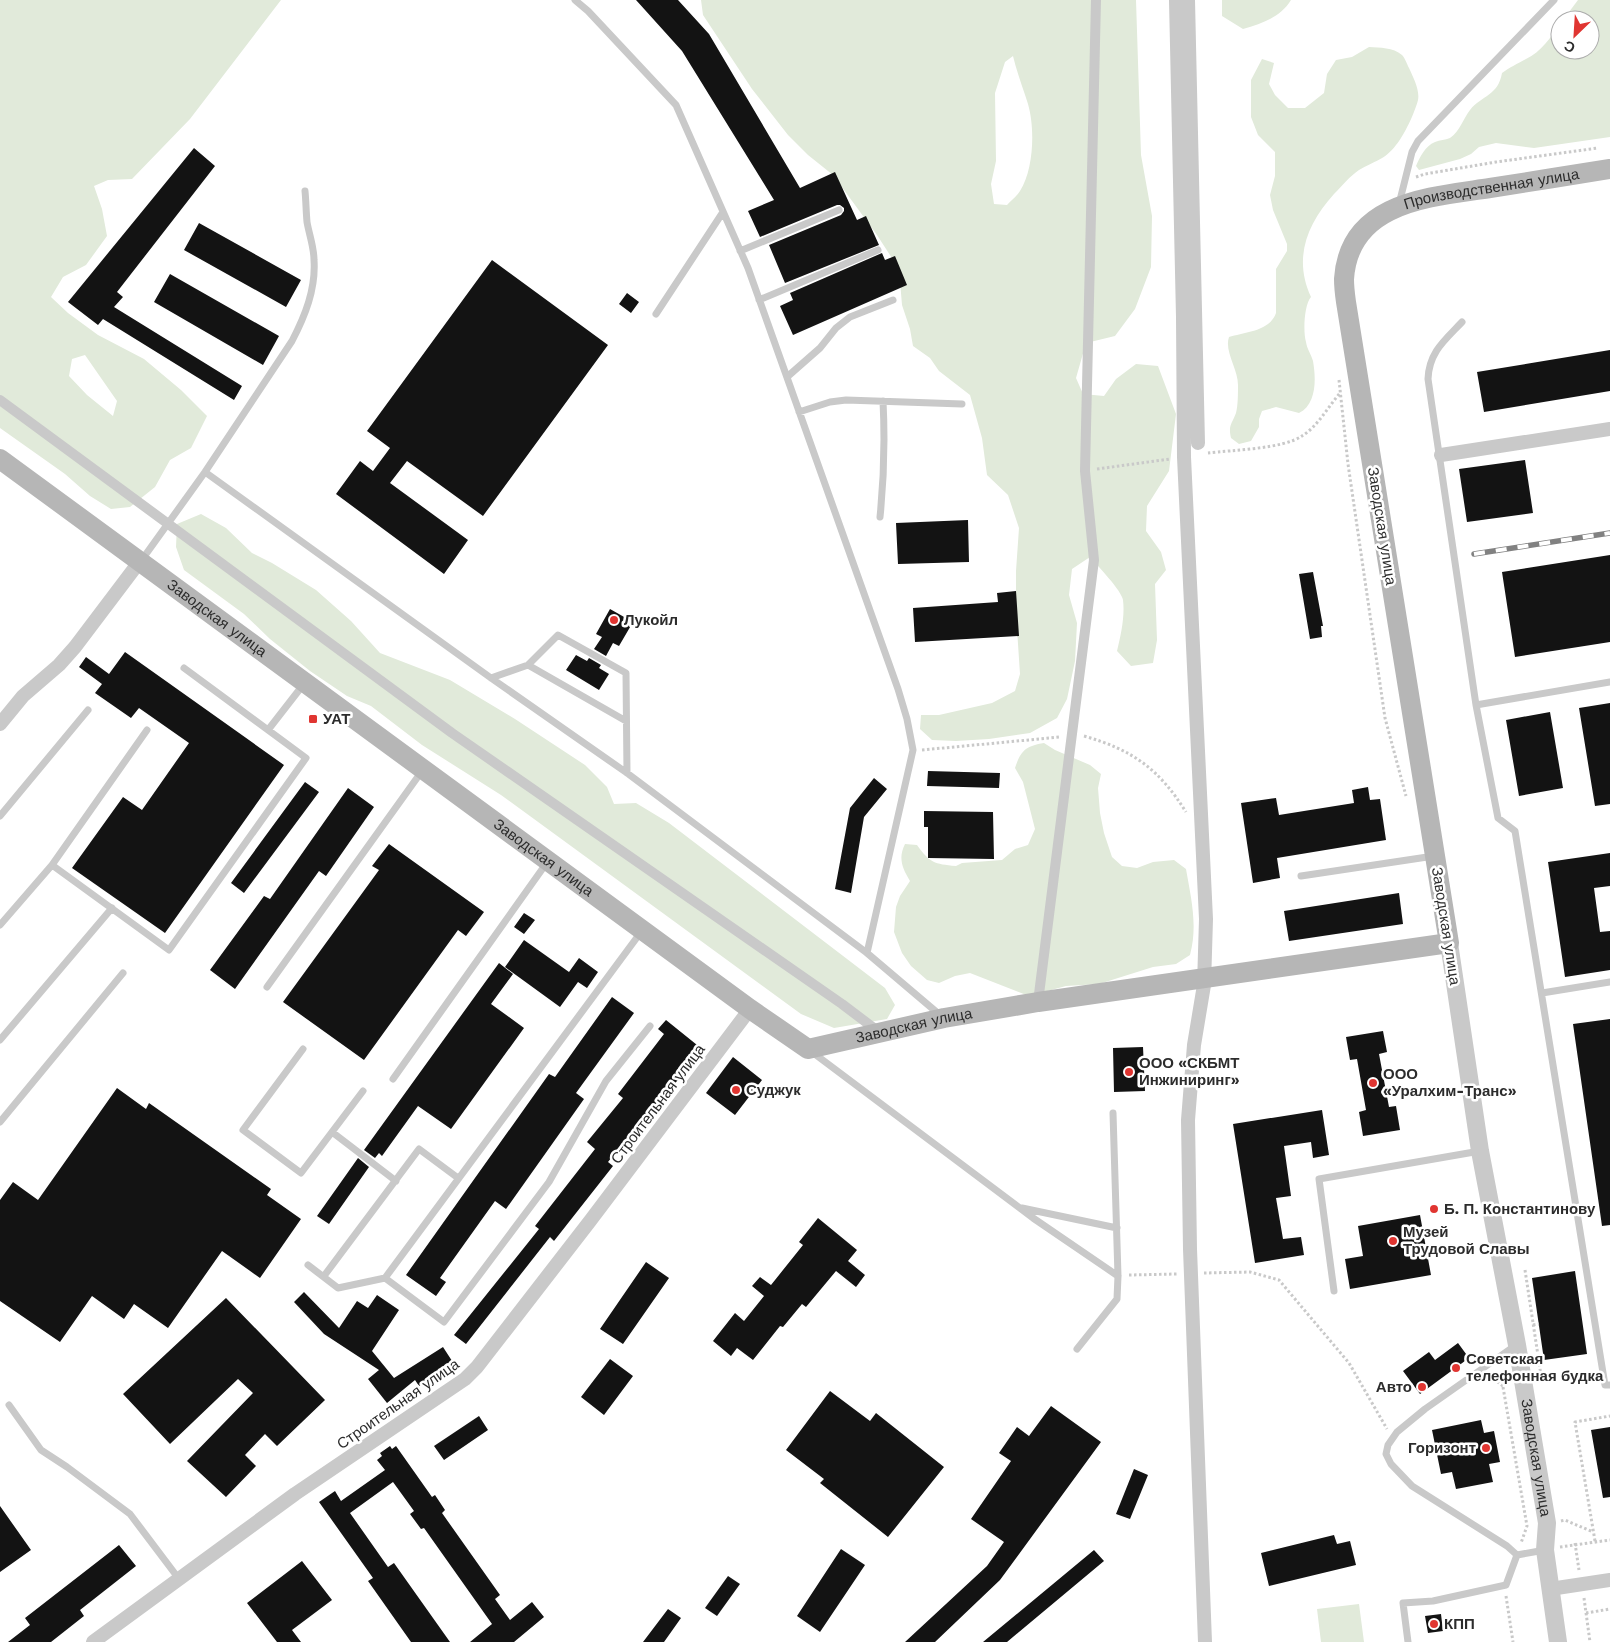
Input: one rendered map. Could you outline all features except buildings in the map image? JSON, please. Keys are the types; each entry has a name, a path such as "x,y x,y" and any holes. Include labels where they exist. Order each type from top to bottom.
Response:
{"main road":[{"name":"Производственная улица","path":"1376,218 1399,206 1431,197 1610,169"},
{"name":"Заводская улица","path":"0,458 304,684 750,1009 808,1049 944,1018 1038,1002 1449,943 1346,302 1344,280 1354,244 1376,218"}],"street":[{"path":"1038,1002 1094,560 1085,471 1096,0"},
{"path":"1176,0 1184,456 1206,919 1204,985 1194,1045 1188,1120 1190,1249 1205,1642"},
{"path":"1188,0 1198,443"},
{"path":"1183,317 1190,199 1191,145"},
{"path":"0,400 452,733 842,1004 879,1032"},
{"path":"1440,455 1610,429"},
{"path":"0,724 23,696 59,665 75,647 140,561"},
{"name":"Заводская улица","path":"1449,943 1480,1150 1517,1344 1547,1523 1545,1550 1558,1642"},
{"name":"Строительная улица","path":"93,1642 295,1494 465,1379 477,1367 590,1221 750,1009"},
{"path":"1550,1589 1610,1580"}],"lane":[{"path":"574,0 588,11 676,105 740,251 759,300 898,689 907,719 913,750 867,953"},
{"path":"1399,206 1412,152 1418,141 1554,0"},
{"path":"140,561 204,472 292,341 308,304 314,282 314,259 307,220 305,191"},
{"path":"740,251 839,210"},
{"path":"656,314 723,212"},
{"path":"759,300 878,250"},
{"path":"787,376 820,348 836,328 850,317 893,300"},
{"path":"1462,322 1440,345 1433,356 1428,378 1476,705 1498,818 1515,831 1605,1385 1610,1385"},
{"path":"799,412 830,402 846,400 962,404"},
{"path":"880,517 884,484 885,448 883,401"},
{"path":"204,472 627,773 867,953 944,1018"},
{"path":"492,678 528,665 558,635 626,673 627,773"},
{"path":"528,665 626,721"},
{"path":"52,864 169,950 306,758 184,668"},
{"path":"1476,705 1610,682"},
{"path":"268,730 304,684"},
{"path":"0,816 88,710"},
{"path":"0,925 52,864 146,730"},
{"path":"267,988 423,769"},
{"path":"1300,876 1436,856"},
{"path":"393,1079 548,861"},
{"path":"0,1040 112,908"},
{"path":"308,1265 338,1288 384,1278 642,930"},
{"path":"0,1122 122,973"},
{"path":"1542,993 1610,982"},
{"path":"384,1278 444,1322 549,1182 606,1081 650,1026"},
{"path":"303,1049 243,1130 301,1173 363,1091"},
{"path":"808,1049 1018,1207 1118,1276"},
{"path":"1077,1349 1117,1299 1117,1228 1113,1113"},
{"path":"332,1132 396,1180"},
{"path":"324,1276 419,1149 458,1178"},
{"path":"1334,1291 1319,1179 1480,1150"},
{"path":"1018,1207 1117,1228"},
{"path":"1517,1344 1425,1410 1392,1437 1386,1454 1391,1464 1412,1486 1507,1546 1517,1555"},
{"path":"9,1405 41,1450 130,1514 179,1579"},
{"path":"1517,1555 1545,1550"},
{"path":"1408,1642 1403,1603 1433,1601 1506,1585 1517,1555"}],"path":[{"path":"1404,182 1426,174 1598,148"},
{"path":"1339,374 1348,464 1385,718 1408,801"},
{"path":"1085,471 1275,445 1300,437 1322,416 1340,392"},
{"path":"913,750 1064,737 1072,732 1110,744 1132,754 1151,768 1164,781 1190,818"},
{"path":"1503,1387 1542,1382 1525,1270"},
{"path":"1250,1272 1279,1280 1349,1363 1392,1437"},
{"path":"1533,1325 1539,1324"},
{"path":"1474,1375 1478,1381 1494,1379 1503,1387 1527,1526 1517,1555"},
{"path":"1594,1542 1575,1422 1610,1416"},
{"path":"1565,1520 1593,1532"},
{"path":"1545,1550 1576,1543 1610,1540"},
{"path":"1506,1585 1513,1642"},
{"path":"1586,1613 1610,1609"}],"green space":[{"path":"0,0 281,0 190,119 132,179 108,180 94,186 102,209 107,236 86,265 63,277 51,297 68,313 98,335 144,359 181,390 207,416 191,448 170,460 155,487 130,507 111,509 90,496 65,474 0,428","holes":["85,355 117,401 113,416 87,395 69,376 72,359"]},
{"path":"701,0 1136,0 1141,155 1152,216 1151,267 1135,309 1115,336 1086,343 1076,378 1083,394 1104,396 1116,379 1136,364 1158,366 1176,414 1169,471 1147,506 1146,531 1161,552 1166,570 1155,584 1157,640 1153,663 1131,666 1117,651 1123,612 1122,596 1090,557 1072,569 1069,595 1077,623 1075,661 1067,699 1057,718 1030,733 989,739 956,741 932,740 920,729 921,715 939,715 992,703 1015,691 1020,674 1016,614 1019,528 1008,495 987,475 982,438 970,395 939,371 930,358 913,346 910,329 902,305 899,269 877,235 833,175 808,155 788,135 752,89 703,15","holes":["1013,56 1028,104 1032,125 1031,160 1025,182 1017,195 1007,205 994,204 991,184 996,161 995,93 1005,62"]},
{"path":"1222,0 1291,0 1276,16 1243,29 1222,16"},
{"path":"1578,0 1610,0 1610,137 1534,148 1496,143 1479,147 1471,154 1460,159 1419,170 1416,166 1426,149 1435,142 1450,138 1459,128 1470,110 1497,86 1502,73 1531,56 1550,37 1550,60 1600,60 1600,10 1570,10"},
{"path":"1369,47 1391,49 1403,56 1417,88 1417,105 1406,130 1392,150 1349,178 1325,205 1310,229 1303,255 1303,269 1311,297 1304,325 1305,338 1313,361 1315,375 1314,390 1309,403 1299,413 1276,407 1262,411 1259,427 1251,441 1239,444 1231,438 1230,434 1231,425 1237,410 1238,385 1228,348 1229,337 1256,330 1273,319 1276,313 1276,269 1287,251 1287,244 1273,210 1270,195 1275,176 1275,152 1258,135 1251,117 1251,80 1262,59 1274,63 1269,84 1275,95 1288,108 1305,108 1324,93 1327,74 1336,60 1352,57"},
{"path":"201,514 226,528 252,553 316,590 351,621 380,653 450,680 515,719 585,765 607,787 614,804 636,803 669,823 885,988 895,1005 887,1019 834,1028 801,1014 501,795 422,745 371,706 347,696 310,671 270,639 244,614 184,570 176,547 177,524"},
{"path":"1044,743 1055,750 1090,765 1101,774 1098,788 1104,833 1112,857 1122,866 1137,868 1153,862 1174,860 1186,869 1194,922 1190,955 1176,964 1153,967 1099,984 1066,986 1029,996 970,973 955,976 939,983 927,980 911,966 902,953 894,932 896,907 900,896 910,881 901,858 905,844 917,845 925,856 933,862 956,866 962,863 1002,860 1015,849 1028,845 1035,829 1023,782 1015,768 1022,753 1028,747"},
{"path":"1359,1604 1364,1642 1321,1642 1317,1609"}],"railway":[{"path":"1474,554 1610,533"}],"place":[{"name":"Лукойл","path":"614,620"},
{"name":"УАТ","path":"313,719"},
{"name":"ООО «СКБМТ Инжиниринг»","path":"1129,1072"},
{"name":"ООО «Уралхим-Транс»","path":"1373,1083"},
{"name":"Суджук","path":"736,1090"},
{"name":"Б. П. Константинову","path":"1434,1209"},
{"name":"Музей Трудовой Славы","path":"1393,1241"},
{"name":"Советская телефонная будка","path":"1456,1368"},
{"name":"Авто","path":"1422,1387"},
{"name":"Горизонт","path":"1486,1448"},
{"name":"КПП","path":"1434,1624"}]}
